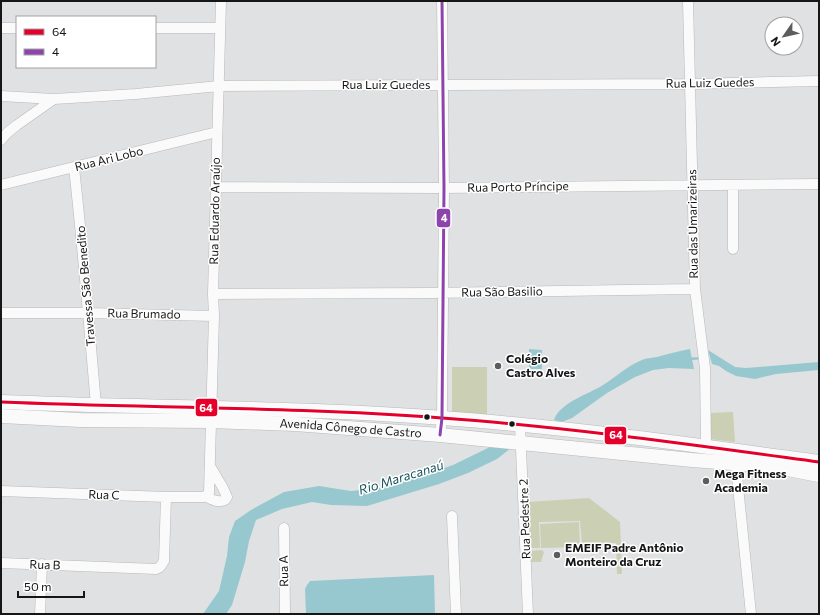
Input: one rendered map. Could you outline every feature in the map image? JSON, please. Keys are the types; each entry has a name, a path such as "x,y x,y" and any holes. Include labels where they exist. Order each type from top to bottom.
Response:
{"main road":[{"name":"Avenida Cônego de Castro","path":"1,402 96,405 295,424 440,435 684,460 735,457 819,462"},
{"path":"80,405 80,420"},
{"name":"Avenida Cônego de Castro","path":"1,416 80,420 324,411 442,418 590,431 706,446 735,457 819,475"}],"street":[{"name":"Rua Eduardo Araújo","path":"206,496 209,491 210,465 221,1"},
{"path":"440,435 442,418 444,188 442,1"},
{"name":"Rua das Umarizeiras","path":"688,1 695,289 702,348 706,368 706,446"},
{"path":"1,28 16,28"},
{"path":"156,28 220,28"},
{"name":"Rua Luiz Guedes","path":"1,96 54,99 136,94 219,86 819,82"},
{"path":"1,140 17,125 54,99"},
{"name":"Rua Ari Lobo","path":"1,185 217,132"},
{"name":"Travessa São Benedito","path":"74,168 82,238 87,313 96,405"},
{"name":"Rua Porto Príncipe","path":"217,187 444,188 819,184"},
{"path":"733,185 733,249"},
{"name":"Rua São Basilio","path":"213,294 443,293 695,289"},
{"name":"Rua Brumado","path":"1,312 214,316"},
{"name":"Rua Pedestre 2","path":"520,425 522,443 528,614"},
{"path":"735,457 751,614"},
{"name":"Rua C","path":"1,491 166,497 206,496 214,501 225,500 227,497 210,465"},
{"name":"Rua B","path":"1,563 154,569 160,567 164,561 166,497"},
{"path":"452,516 456,614"},
{"name":"Rua A","path":"284,528 285,614"},
{"path":"40,614 42,564"}],"green space":[{"path":"452,367 487,367 487,416 452,415"},
{"path":"733,412 735,442 709,439 711,413"},
{"path":"589,498 620,522 622,574 617,574 616,543 582,544 580,521 539,522 540,548 530,548 528,502"},
{"path":"579,522 580,547 541,548 540,524"},
{"path":"542,550 544,552 541,562 530,562 530,551"}],"water":[{"path":"529,349 542,350 542,369 529,369"},
{"path":"690,349 694,369 669,368 653,370 635,377 607,393 572,418 562,422 554,420 557,414 568,404 603,385 637,362"},
{"path":"708,350 735,367 746,368 819,362 819,370 776,374 755,379 736,376 719,366 712,364"},
{"name":"Rio Maracanaú","path":"490,447 511,448 497,459 468,473 439,484 367,506 331,505 312,502 282,509 256,520 232,605 226,614 203,614 219,591 227,556 229,537 235,521 251,510 284,492 319,486 351,491 389,487 453,465"},
{"path":"434,575 435,614 306,614 305,589 310,581"}],"waterway":[{"name":"Rio Maracanaú","path":"689,359 702,358"}],"transit line":[{"name":"4","path":"440,435 442,418 444,188 442,1"},
{"name":"64","path":"1,402 277,410 387,414 442,418 584,431 819,462"}],"place":[{"name":"Colégio Castro Alves","path":"498,366"},
{"name":"Mega Fitness Academia","path":"706,481"},
{"name":"EMEIF Padre Antônio Monteiro da Cruz","path":"557,555"}]}
